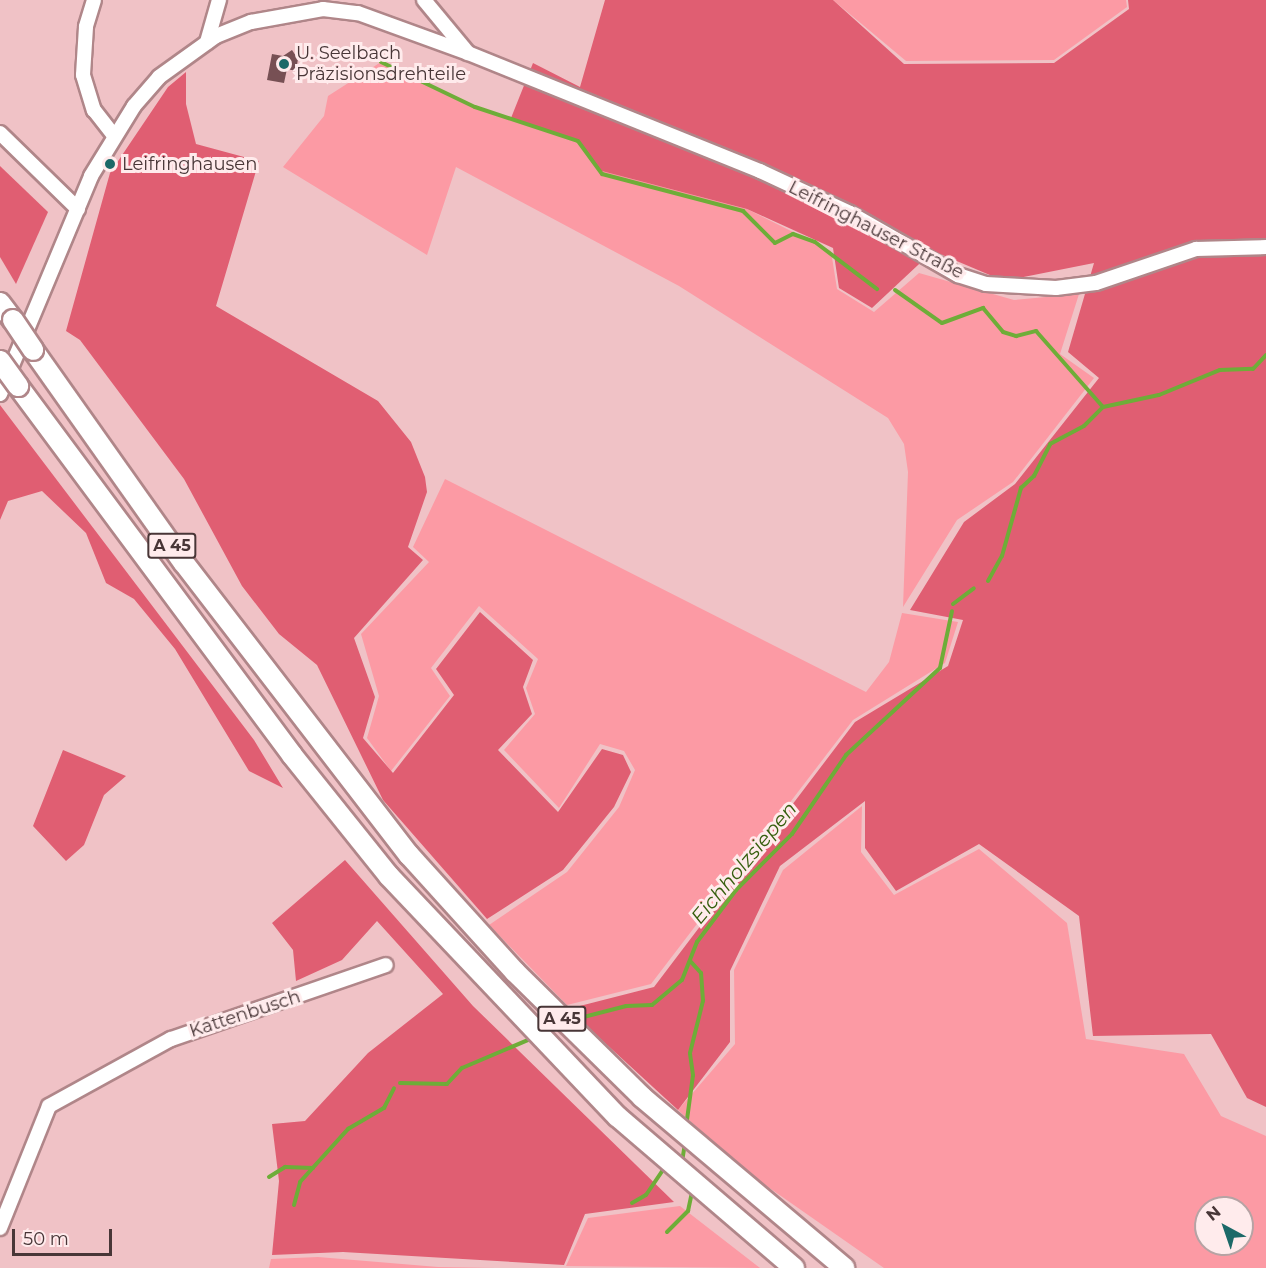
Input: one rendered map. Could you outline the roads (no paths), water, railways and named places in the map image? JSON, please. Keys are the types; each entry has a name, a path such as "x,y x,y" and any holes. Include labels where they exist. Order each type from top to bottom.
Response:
{"highway":[{"name":"A 45","path":"0,303 315,737 409,855 515,972 642,1097 844,1268"},
{"name":"A 45","path":"0,362 9,390 292,755 389,876 609,1109 794,1268"}],"street":[{"path":"94,0 86,27 83,75 94,110 114,136"},
{"path":"207,42 219,0"},
{"name":"Leifringhauser Straße","path":"424,0 468,53"},
{"name":"Leifringhauser Straße","path":"9,390 78,209 114,136 159,77 207,42 251,22 323,9 358,13 468,53 760,171 850,213 958,275 986,284 1056,288 1096,282 1196,249 1266,247"},
{"path":"0,133 78,209"},
{"name":"Kattenbusch","path":"0,1228 49,1106 171,1039 386,965"}],"waterway":[{"path":"381,62 475,107 578,141 602,174 743,211 775,243 793,234 815,242 877,289"},
{"path":"895,290 942,323 983,308 1003,332 1016,336 1036,331 1103,407"},
{"name":"Eichholzsiepen","path":"988,581 1002,556 1021,488 1034,476 1050,444 1084,426 1103,407 1159,395 1220,370 1253,369 1266,355"},
{"name":"Eichholzsiepen","path":"953,604 974,588"},
{"name":"Eichholzsiepen","path":"572,1020 626,1006 652,1005 682,980 697,942 736,890 792,834 846,755 940,668 952,611"},
{"path":"686,1127 693,1075 690,1053 703,1001 701,973 691,962"},
{"name":"Eichholzsiepen","path":"545,1033 560,1026"},
{"name":"Eichholzsiepen","path":"400,1083 447,1084 462,1068 535,1037"},
{"name":"Eichholzsiepen","path":"294,1205 300,1182 348,1129 384,1108 394,1088"},
{"path":"682,1162 685,1143"},
{"path":"269,1177 285,1167 313,1168"},
{"path":"632,1203 646,1195 665,1167"},
{"path":"667,1232 688,1211 693,1188"}],"place":[{"name":"U. Seelbach Präzisionsdrehteile","path":"284,64"},
{"name":"Leifringhausen","path":"110,164"}]}
